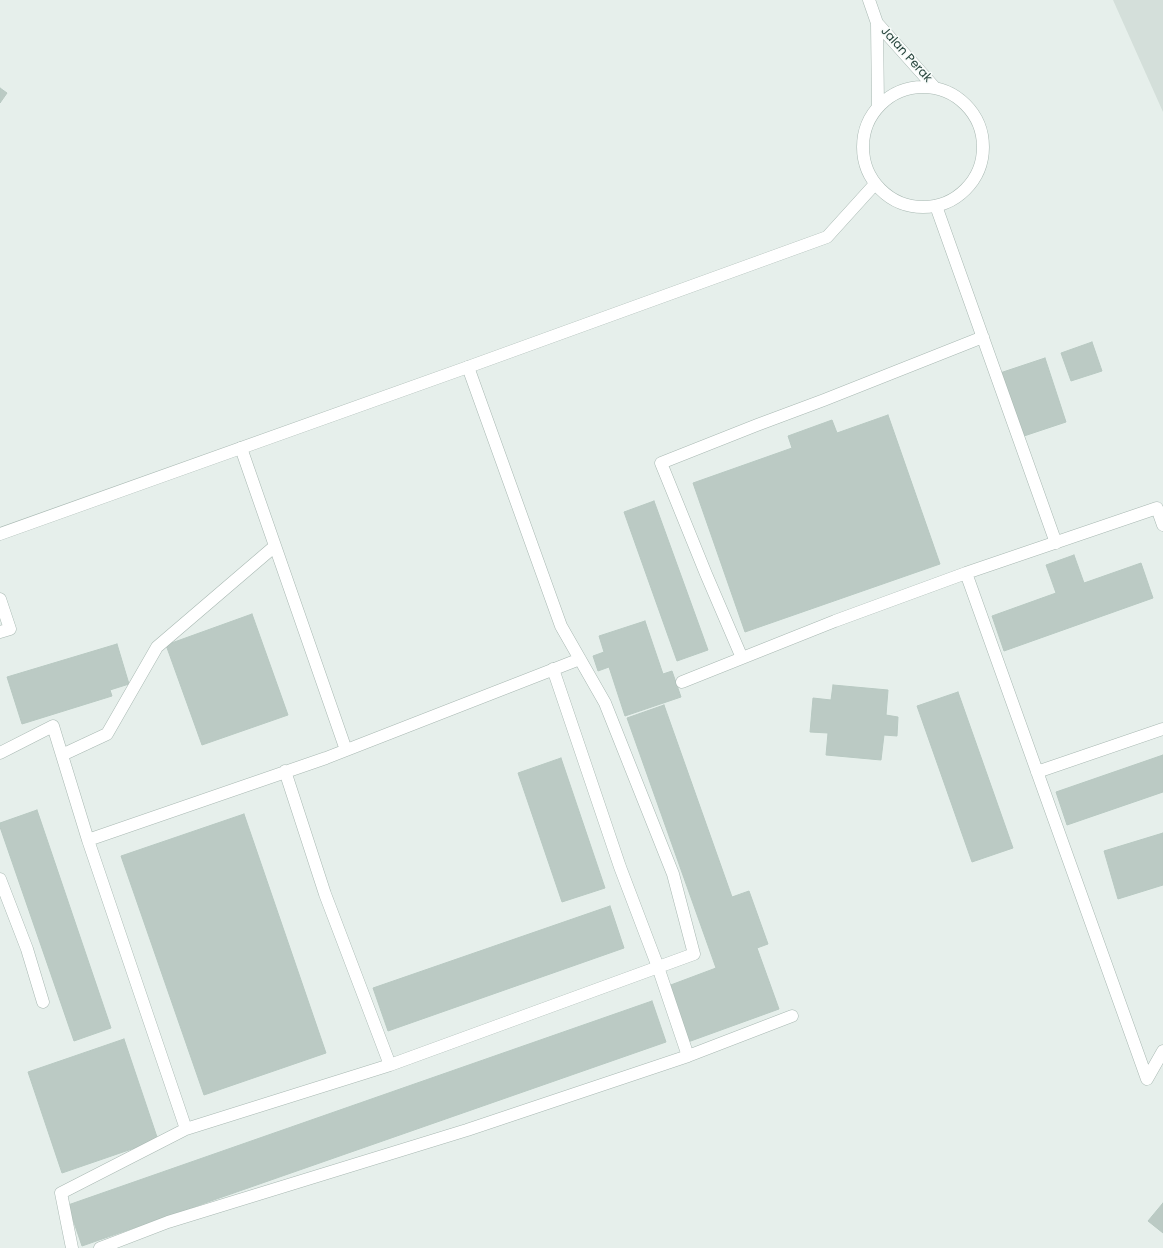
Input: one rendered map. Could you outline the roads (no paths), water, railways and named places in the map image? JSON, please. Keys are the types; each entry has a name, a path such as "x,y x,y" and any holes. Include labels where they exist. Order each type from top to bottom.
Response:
{"street":[{"name":"Jalan Perak","path":"869,0 877,23 878,107"},
{"name":"Jalan Perak","path":"877,23 935,88"},
{"path":"914,87 935,88 954,95 969,107 979,124 983,144 981,164 972,181 958,195 936,206 923,207 905,204 889,196 876,184 866,166 863,145 867,125 878,107 894,94 914,87"},
{"path":"0,534 828,237 876,184"},
{"path":"936,206 1056,543"},
{"path":"742,658 661,463 757,424 824,400 982,337"},
{"path":"72,1248 61,1193 186,1129 390,1065 694,954 670,867 605,703 561,626 468,367"},
{"path":"241,448 346,750"},
{"path":"682,682 836,621 966,573 1157,508 1163,525"},
{"path":"62,755 107,734 157,647 275,546"},
{"path":"966,573 1147,1079 1163,1051"},
{"path":"0,599 10,629 0,632"},
{"path":"88,840 346,750 580,659"},
{"path":"553,669 620,867 658,967 688,1056"},
{"path":"0,753 53,726 88,840 186,1129"},
{"path":"1037,772 1163,729"},
{"path":"285,772 325,894 390,1065"},
{"path":"0,880 27,949 43,1002"},
{"path":"100,1248 168,1222 467,1130 688,1056 792,1016"}]}
